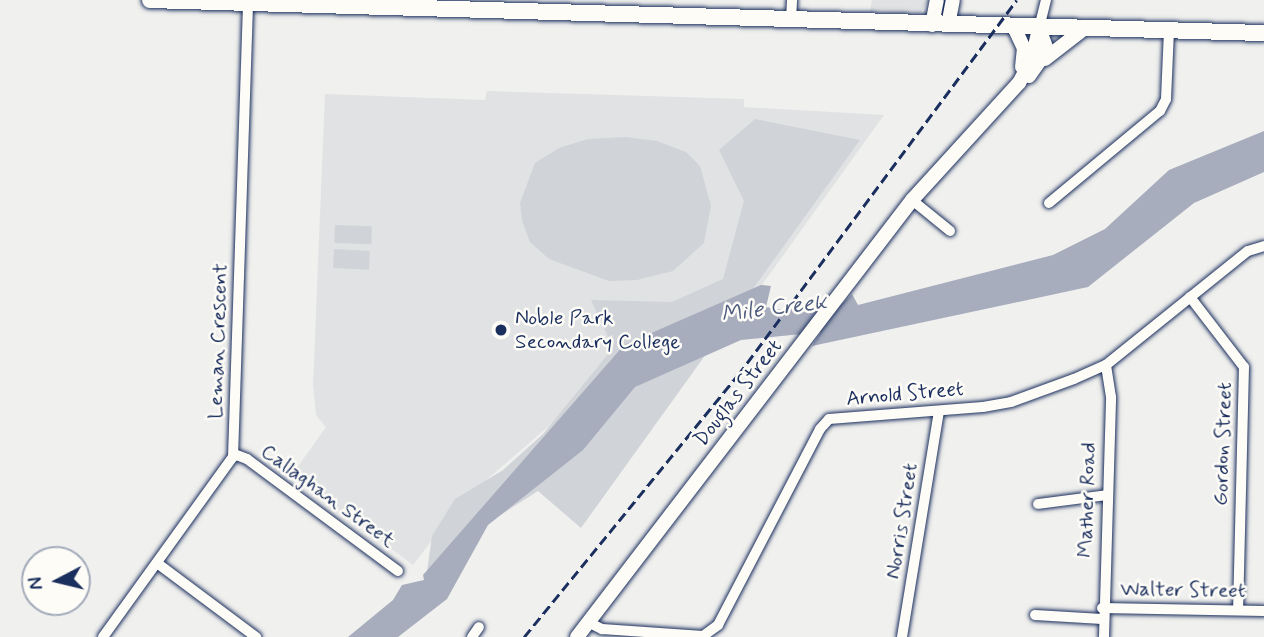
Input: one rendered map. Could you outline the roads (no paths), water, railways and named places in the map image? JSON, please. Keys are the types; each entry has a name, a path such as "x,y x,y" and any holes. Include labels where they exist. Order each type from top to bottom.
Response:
{"main road":[{"path":"150,0 585,7 791,20 1264,33"},
{"path":"937,0 940,25"},
{"path":"940,25 953,0"},
{"path":"1014,27 1025,53 1017,86"},
{"path":"1039,28 1048,44 1040,66"},
{"name":"Douglas Street","path":"1017,86 1032,60 1039,28"},
{"name":"Douglas Street","path":"577,637 912,200 1017,86 1060,44 1085,28"}],"street":[{"path":"791,20 792,0"},
{"path":"1039,28 1046,0"},
{"name":"Leman Crescent","path":"234,454 248,1"},
{"path":"1049,203 1160,111 1166,99 1169,30"},
{"path":"912,200 950,231"},
{"name":"Arnold Street","path":"588,622 602,629 703,636 719,625 820,429 829,419 939,412 1011,402 1106,365 1248,251 1264,246"},
{"name":"Gordon Street","path":"1190,297 1244,367 1238,610"},
{"name":"Mather Road","path":"1104,637 1102,614 1111,397 1106,365"},
{"name":"Norris Street","path":"902,637 939,412"},
{"path":"103,637 234,454"},
{"name":"Callaghan Street","path":"234,454 247,459 398,571"},
{"path":"1038,504 1107,495"},
{"path":"157,563 256,637"},
{"name":"Walter Street","path":"1035,615 1264,611"},
{"path":"472,637 479,627"}],"water":[{"name":"Mile Creek","path":"1264,131 1264,172 1194,203 1088,287 812,346 821,332 741,340 635,387 583,450 488,525 447,599 398,637 348,637 393,600 402,585 424,580 423,575 624,345 761,285 771,286 766,307 782,310 843,303 852,294 858,305 1053,255 1105,229 1169,170"}],"railway":[{"path":"524,637 738,375 1016,0"}],"place":[{"name":"Noble Park Secondary College","path":"501,330"}]}
